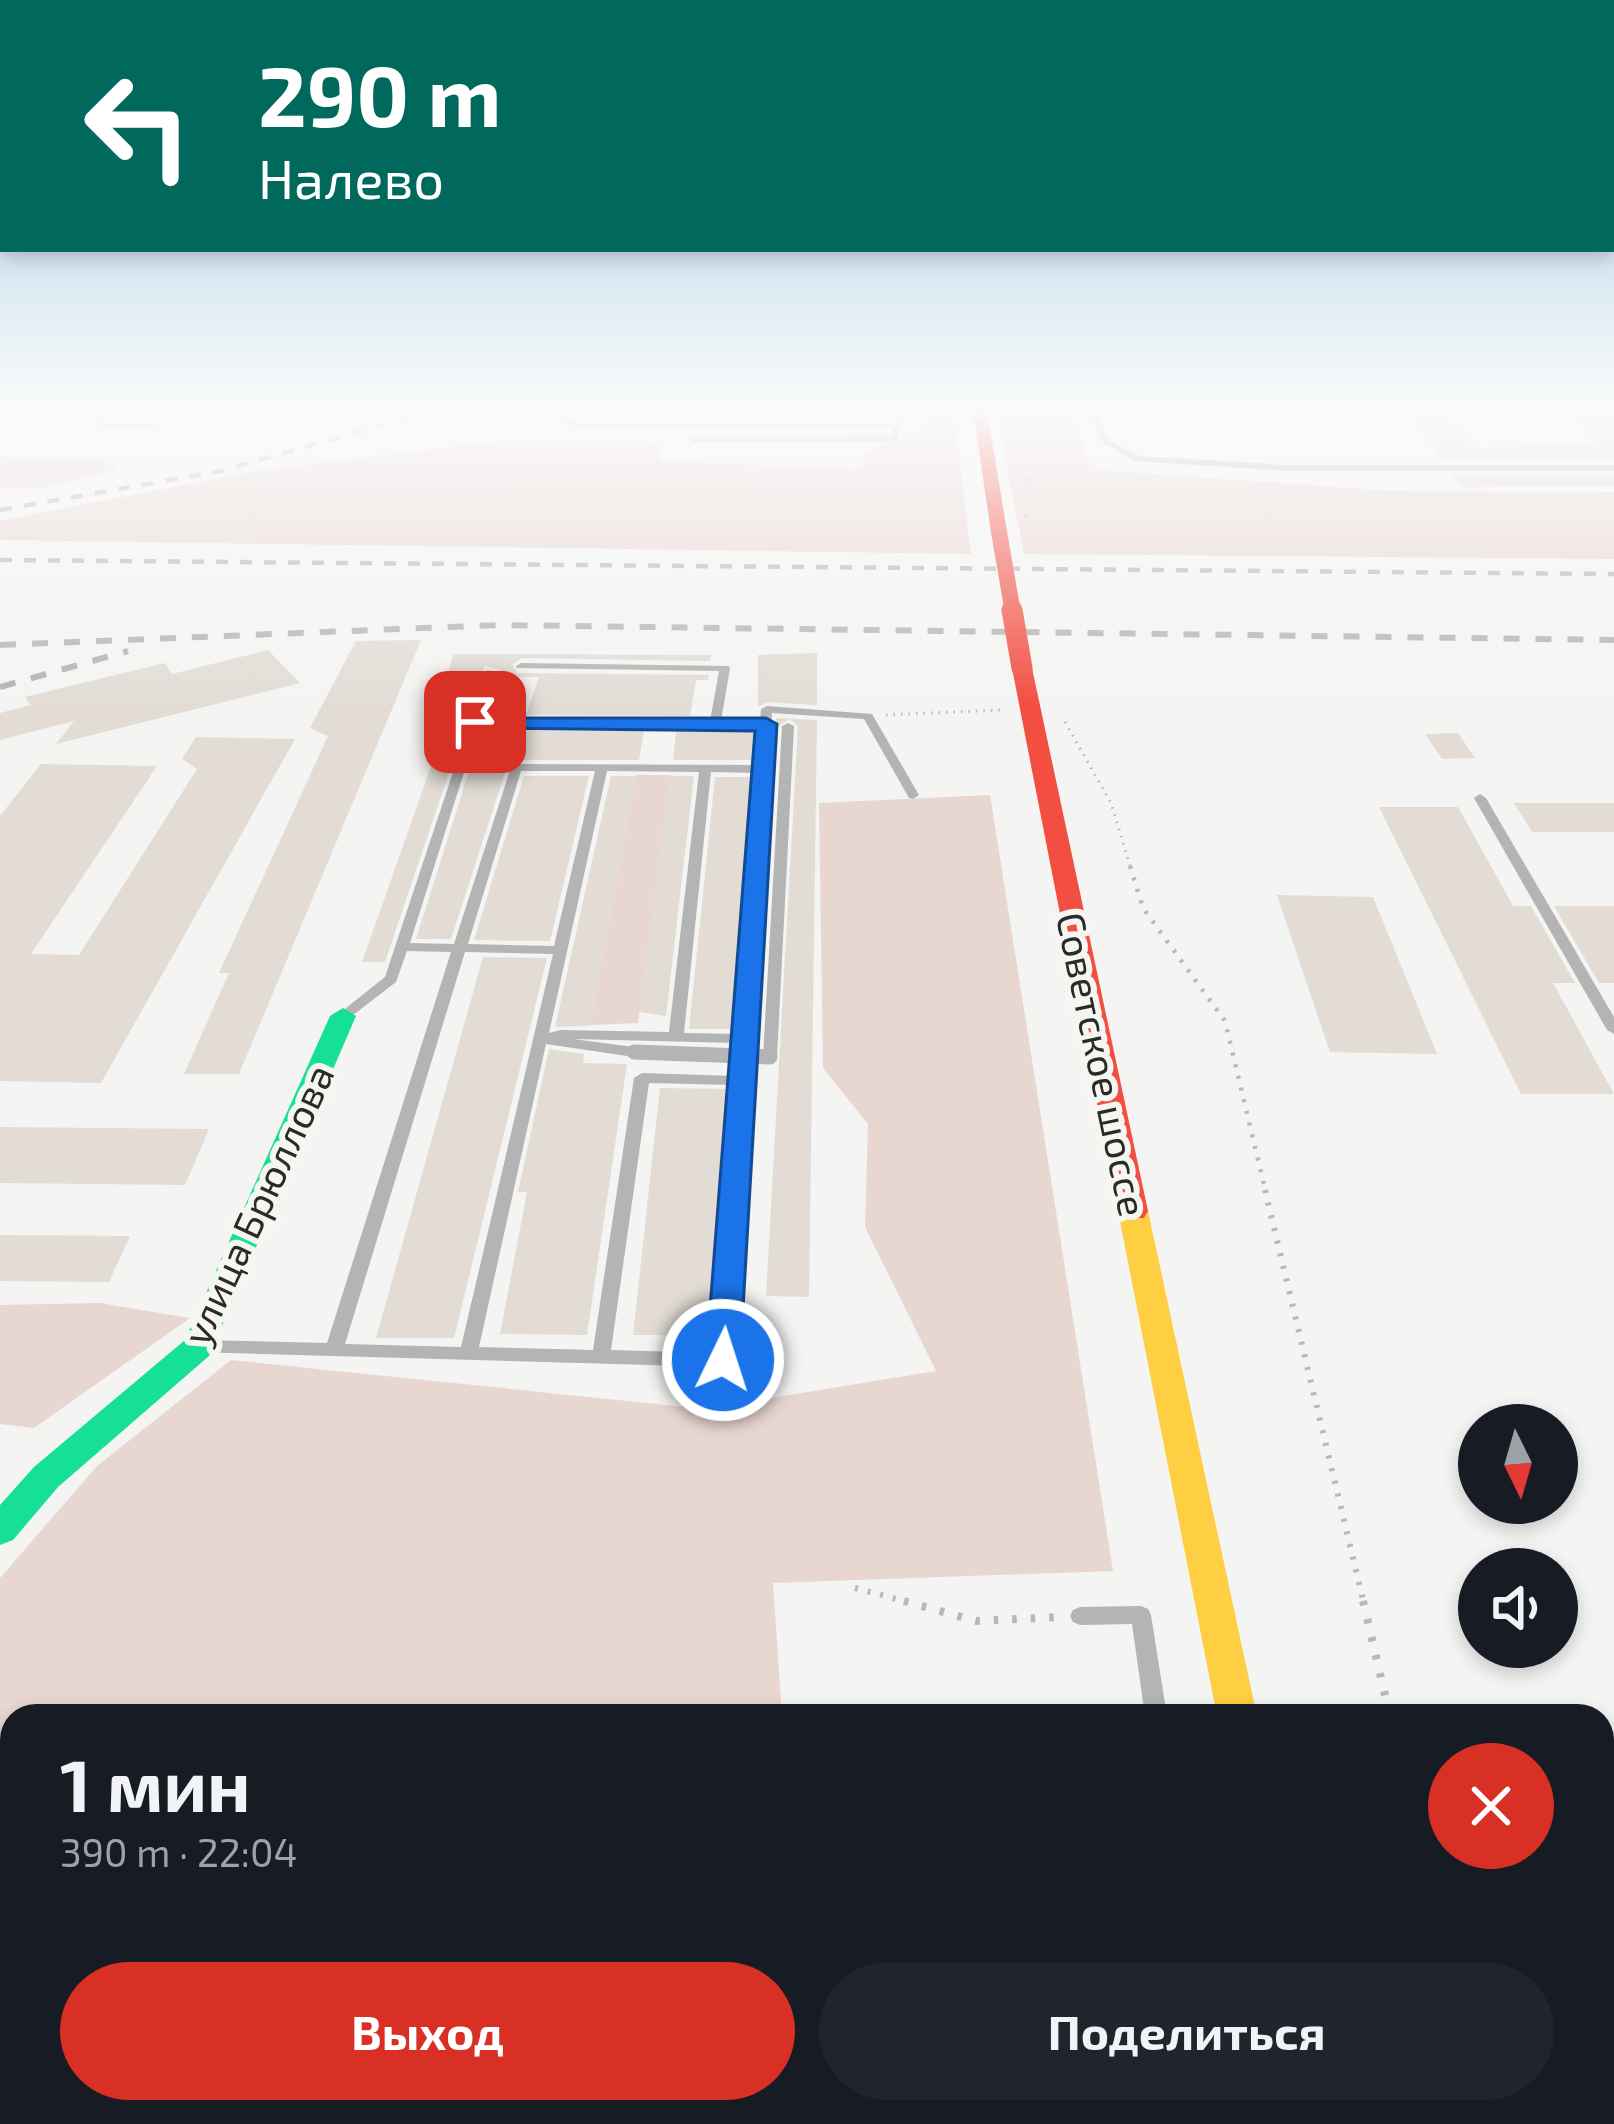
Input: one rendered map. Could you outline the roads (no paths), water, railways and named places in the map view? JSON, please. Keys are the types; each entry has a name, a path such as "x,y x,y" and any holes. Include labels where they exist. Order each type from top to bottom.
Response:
{"main road":[{"name":"Советское шоссе","path":"995,509 1022,668 1235,1704"},
{"name":"улица Брюллова","path":"0,1530 46,1478 198,1347 344,1016"}],"lane":[{"path":"521,666 724,668 716,718"},
{"path":"344,1016 391,980 491,672"},
{"path":"198,1347 723,1360 767,709 868,716 914,795"},
{"path":"475,722 716,718 766,724"},
{"path":"543,1039 634,1052 770,1057 788,726"},
{"path":"334,1350 516,767 763,769"},
{"path":"468,1354 602,768"},
{"path":"676,1036 705,769"},
{"path":"1480,798 1614,1030"},
{"path":"403,947 560,950"},
{"path":"543,1039 561,1034 745,1040"},
{"path":"602,1358 642,1078 742,1081"},
{"path":"1080,1616 1141,1615 1154,1704"}],"railway":[{"path":"0,510 5,509"},
{"path":"0,560 1614,574"},
{"path":"0,645 499,625 1614,640"},
{"path":"0,687 128,651"}]}
